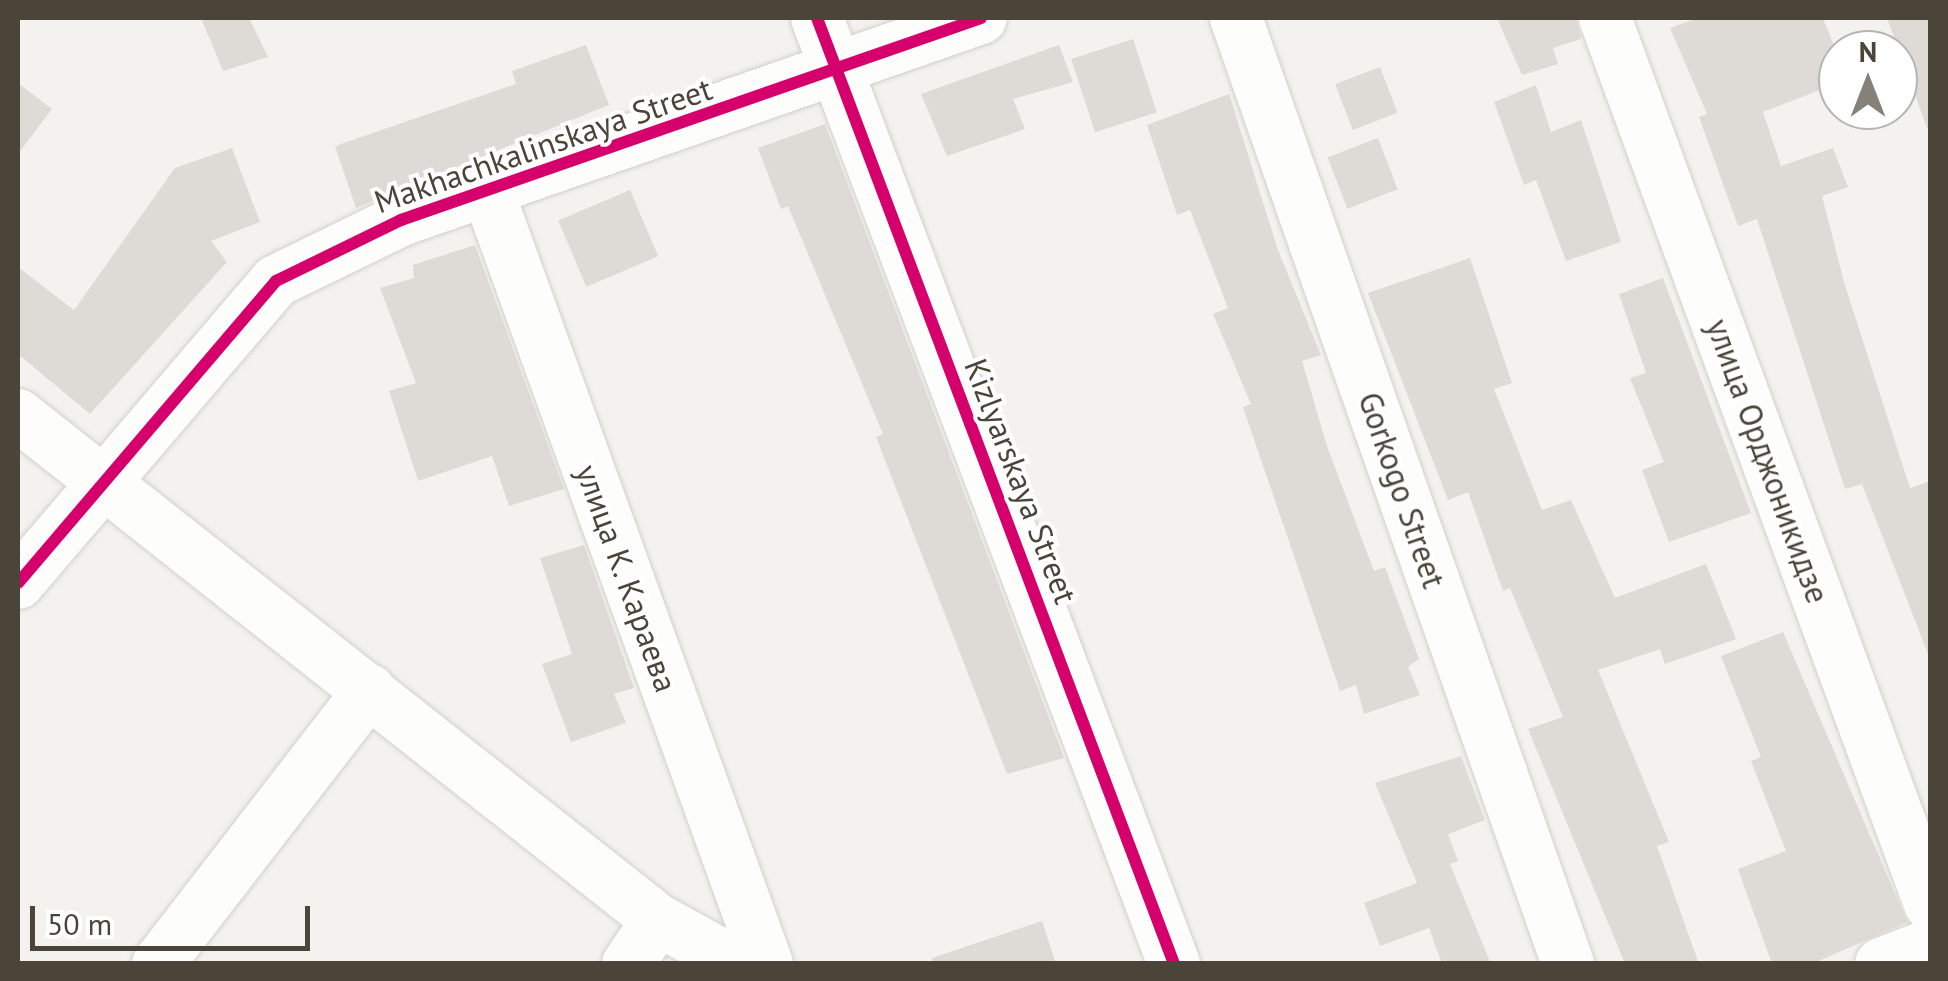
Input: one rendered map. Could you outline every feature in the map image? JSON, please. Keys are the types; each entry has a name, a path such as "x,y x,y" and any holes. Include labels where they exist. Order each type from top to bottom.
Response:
{"street":[{"name":"Kizlyarskaya Street","path":"817,18 1174,964"},
{"name":"Makhachkalinskaya Street","path":"18,583 276,281 401,220 982,18"},
{"name":"Gorkogo Street","path":"1236,18 1568,964"},
{"name":"улица Орджоникидзе","path":"1605,18 1930,904"},
{"name":"улица К. Караева","path":"488,192 766,964"},
{"path":"18,415 658,920 738,964"},
{"path":"158,964 370,690"},
{"path":"628,964 658,920"},
{"path":"1880,964 1930,945"}],"building":[{"path":"201,18 249,18 268,57 223,71"},
{"path":"1497,18 1576,18 1581,39 1553,48 1558,64 1522,75"},
{"path":"1698,18 1823,18 1828,30 1818,30 1818,91 1763,112 1781,166 1833,148 1848,187 1822,196 1844,282 1910,488 1930,481 1930,659 1862,484 1845,489 1757,219 1738,226 1699,117 1707,114 1670,28"},
{"path":"1887,18 1930,18 1930,127 1927,128 1918,103 1918,30 1891,30"},
{"path":"1133,39 1157,112 1095,132 1071,59"},
{"path":"586,45 609,105 356,208 335,146 516,84 512,71"},
{"path":"1059,45 1073,82 1013,99 1025,129 947,156 921,94"},
{"path":"1380,67 1398,113 1353,130 1335,84"},
{"path":"18,83 52,109 18,154"},
{"path":"1536,85 1551,132 1581,120 1621,242 1566,261 1536,180 1524,185 1494,102"},
{"path":"1229,94 1278,250 1321,355 1302,361 1327,446 1374,571 1385,567 1419,659 1408,667 1420,695 1364,714 1356,685 1340,691 1243,407 1251,404 1213,314 1228,308 1190,210 1177,215 1147,125"},
{"path":"825,124 1064,758 1007,774 876,437 883,434 788,206 781,209 758,148"},
{"path":"1378,138 1398,189 1347,209 1328,157"},
{"path":"232,148 260,222 211,241 227,262 90,414 18,354 18,267 74,310 175,168"},
{"path":"630,190 658,256 586,287 558,220"},
{"path":"475,245 564,489 509,506 492,456 418,481 389,391 416,383 380,288 414,278 413,265"},
{"path":"1470,258 1512,383 1494,389 1542,510 1571,500 1615,598 1706,564 1736,639 1665,664 1660,649 1598,670 1669,842 1657,846 1699,964 1625,964 1528,729 1563,717 1510,588 1503,591 1468,492 1448,500 1368,293"},
{"path":"1663,278 1751,513 1669,542 1642,470 1664,462 1630,378 1646,373 1619,294"},
{"path":"584,545 634,688 614,694 626,723 571,742 542,664 572,654 540,558"},
{"path":"1783,632 1907,922 1812,964 1772,964 1738,869 1786,851 1751,761 1761,757 1721,656"},
{"path":"1461,756 1485,820 1448,834 1458,861 1450,864 1491,964 1442,964 1429,928 1380,946 1364,903 1417,883 1375,783"},
{"path":"1042,921 1056,964 933,964 932,958"}],"cycle path":[{"path":"817,18 1174,964"},
{"path":"18,583 276,281 401,220 981,18"}]}
